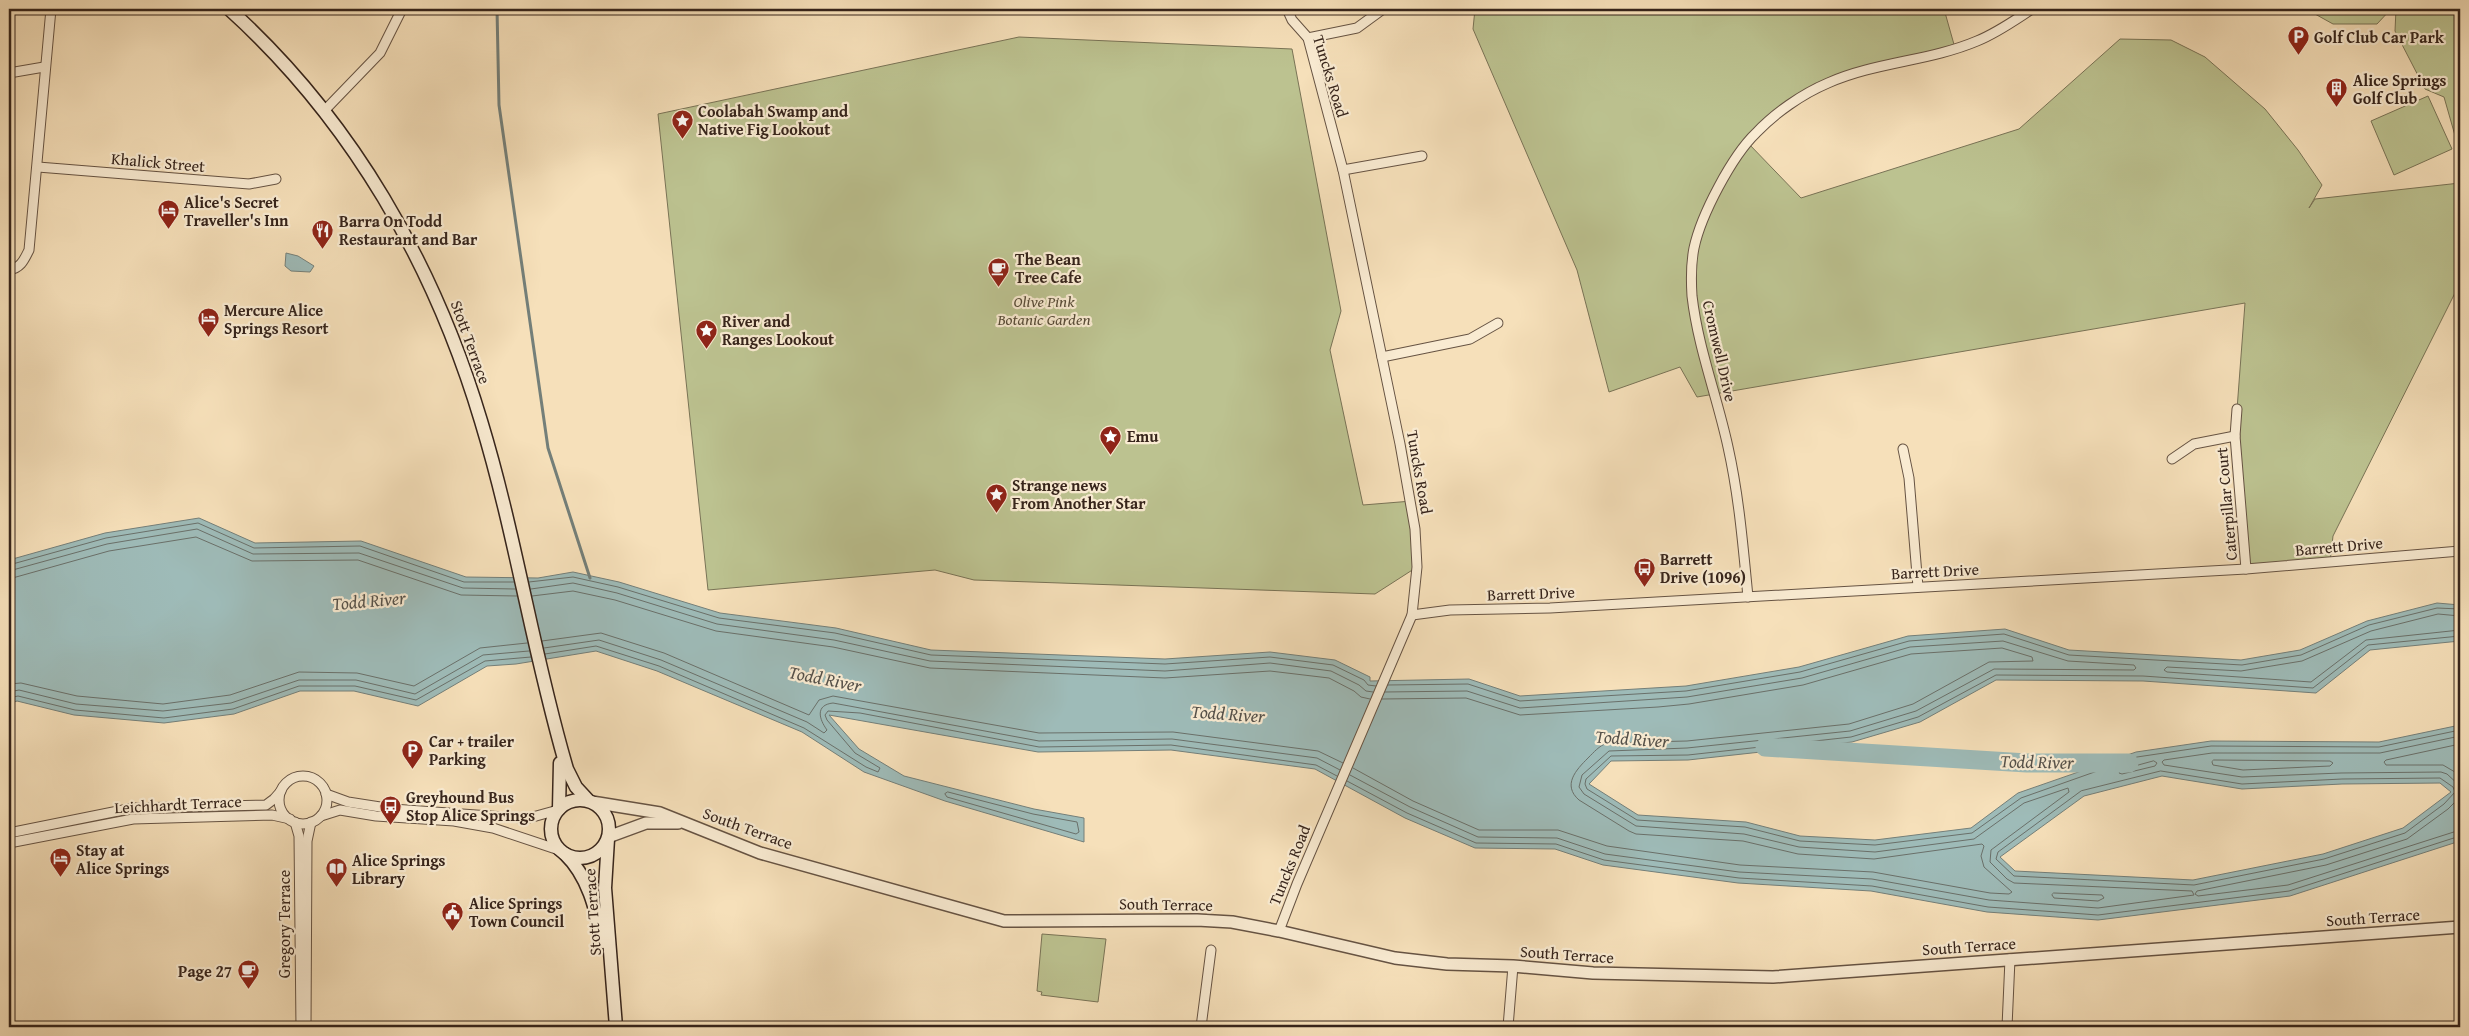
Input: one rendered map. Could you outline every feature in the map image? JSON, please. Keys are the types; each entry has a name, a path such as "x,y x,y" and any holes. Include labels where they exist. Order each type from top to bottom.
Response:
{"main road":[{"name":"Stott Terrace","path":"229,9 295,73 325,110 385,197 445,317 482,423 509,528 560,746 571,780 590,801"},
{"name":"Stott Terrace","path":"558,809 560,746"},
{"path":"572,801 590,801 605,813 608,820 608,838 598,852 580,858 563,852 552,834 551,826 558,809 572,801"},
{"name":"Stott Terrace","path":"608,838 605,888 616,1027"},
{"name":"Stott Terrace","path":"563,852 576,864 582,874 590,896 613,983"}],"street":[{"path":"9,270 16,269 23,262 29,250 38,167 44,67 51,9"},
{"path":"325,110 380,52 402,9"},
{"name":"Tuncks Road","path":"1279,930 1412,615 1417,567 1412,501 1343,170 1308,38 1292,20 1286,9"},
{"path":"1308,38 1357,28 1384,9"},
{"name":"Cromwell Drive","path":"1748,597 1738,494 1728,445 1696,328 1692,294 1694,245 1715,196 1728,171 1755,133 1811,92 1827,83 1850,75 1977,42 2032,9"},
{"path":"9,73 44,67"},
{"path":"1343,170 1422,156"},
{"name":"Khalick Street","path":"38,167 249,184 276,179"},
{"path":"1382,357 1470,338 1498,323"},
{"name":"Caterpillar Court","path":"2237,409 2235,436 2246,569"},
{"name":"Caterpillar Court","path":"2172,458 2194,444 2235,436"},
{"path":"1903,449 1909,478 1918,587"},
{"name":"Barrett Drive","path":"1412,615 1450,610 1550,608 2246,569 2460,551"},
{"path":"321,816 326,805 326,794 320,782 308,776 294,778 281,791 280,803 292,820 311,822 321,816 340,810 376,816 454,821 499,830 563,852"},
{"name":"Leichhardt Terrace","path":"9,833 133,808 266,804 272,801 281,791"},
{"path":"326,794 348,802 393,809 517,818 539,816 558,809"},
{"name":"South Terrace","path":"590,801 660,813 760,853 1004,920 1197,920 1232,922 1279,930 1396,958 1447,964 1513,966 1593,973 1773,977 2460,927"},
{"name":"Leichhardt Terrace","path":"9,843 144,818 272,815 292,820"},
{"name":"Gregory Terrace","path":"292,820 299,836 301,1027"},
{"name":"Gregory Terrace","path":"306,1027 307,841 311,822"},
{"name":"South Terrace","path":"608,838 646,823 690,824"},
{"path":"1201,1027 1211,950"},
{"path":"2007,1027 2010,959"},
{"path":"1508,1027 1513,966"}],"green space":[{"path":"1475,9 1944,9 1955,48 1870,69 1811,92 1748,143 1801,198 2019,129 2120,39 2171,40 2205,57 2265,109 2298,150 2322,185 2309,208 2315,199 2460,183 2460,283 2333,536 2330,562 2246,569 2235,436 2245,303 1697,397 1680,367 1609,392 1577,270 1473,29"},
{"path":"2306,9 2391,9 2377,24 2333,24"},
{"name":"Alice Springs Golf Club","path":"2396,9 2460,9 2460,153 2444,97 2425,89 2395,31"},
{"name":"Olive Pink Botanic Garden","path":"1019,37 1292,49 1341,311 1330,350 1363,505 1412,501 1417,567 1375,594 974,580 935,570 708,590 658,114"},
{"path":"2428,96 2452,149 2394,175 2371,121"},
{"path":"1042,934 1106,939 1098,1002 1041,995 1042,992 1037,991"}],"water":[{"path":"286,253 298,256 314,266 310,272 291,271 285,266"},
{"path":"199,518 255,543 361,541 466,577 538,578 573,572 619,582 720,613 836,628 931,650 1165,659 1270,652 1335,660 1370,677 1370,681 1469,679 1520,696 1686,686 1799,667 1908,636 2005,629 2069,650 2241,660 2300,650 2367,621 2437,603 2460,605 2460,641 2370,650 2316,693 2143,681 1996,680 1920,722 1852,742 1688,760 1611,761 1589,784 1638,815 1746,822 1800,836 1875,840 1971,828 2018,793 2136,752 2211,741 2379,742 2460,725 2460,841 2290,896 2098,920 1987,912 1871,891 1738,883 1603,865 1555,849 1475,848 1405,818 1315,769 1171,750 1038,752 829,715 859,749 904,776 1034,809 1084,818 1084,842 945,801 864,772 802,732 657,671 596,651 516,664 487,666 418,706 354,691 300,691 234,714 164,723 74,715 17,701 9,704 9,560 105,533","holes":["2162,776 2242,789 2342,784 2440,783 2451,792 2403,828 2323,854 2193,880 2015,871 2000,857 2084,796"]}],"waterway":[{"path":"497,9 499,105 548,448 590,578"},
{"name":"Todd River","path":"1765,747 2027,763 2129,763"}],"place":[{"name":"Golf Club Car Park","path":"2298,56"},
{"name":"Alice Springs Golf Club","path":"2337,108"},
{"name":"Coolabah Swamp and Native Fig Lookout","path":"682,139"},
{"name":"Alice's Secret Traveller's Inn","path":"168,230"},
{"name":"Barra On Todd Restaurant and Bar","path":"323,249"},
{"name":"The Bean Tree Cafe","path":"999,287"},
{"name":"Mercure Alice Springs Resort","path":"208,338"},
{"name":"River and Ranges Lookout","path":"706,349"},
{"name":"Emu","path":"1111,455"},
{"name":"Strange news From Another Star","path":"996,513"},
{"name":"Barrett Drive (1096)","path":"1644,587"},
{"name":"Car + trailer Parking","path":"413,769"},
{"name":"Greyhound Bus Stop Alice Springs","path":"390,825"},
{"name":"Stay at Alice Springs","path":"60,878"},
{"name":"Alice Springs Library","path":"336,888"},
{"name":"Alice Springs Town Council","path":"453,931"},
{"name":"Page 27","path":"248,990"}]}
